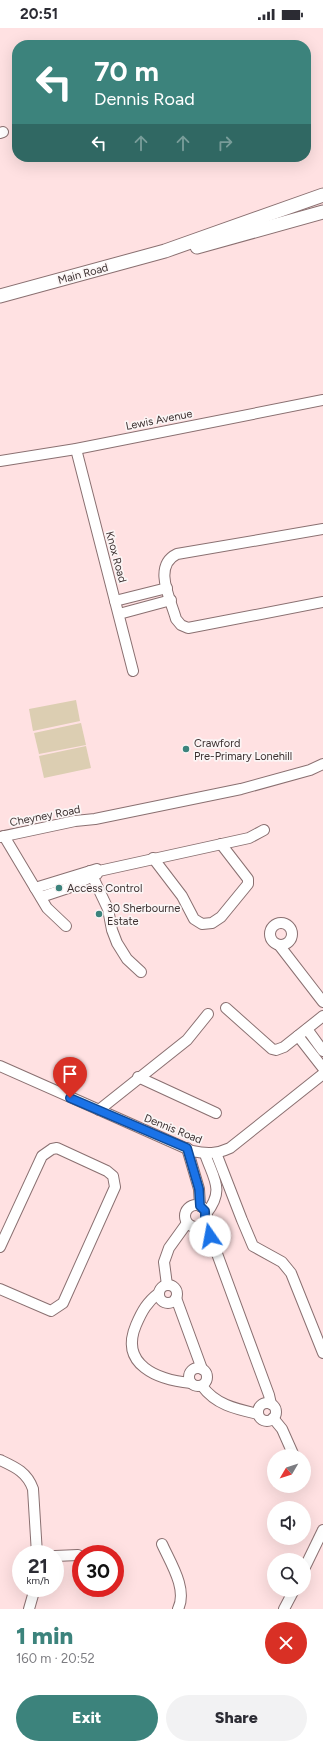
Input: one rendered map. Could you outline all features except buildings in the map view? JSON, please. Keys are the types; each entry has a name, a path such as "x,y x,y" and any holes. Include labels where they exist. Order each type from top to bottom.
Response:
{"main road":[{"name":"Main Road","path":"0,296 165,250 323,195"},
{"name":"Main Road","path":"165,250 195,247 323,212"}],"street":[{"name":"Lewis Avenue","path":"0,461 76,449 323,400"},
{"name":"Knox Road","path":"76,449 133,671"},
{"path":"323,529 177,554 170,559 164,570 167,588 178,622 184,627 192,629 323,602"},
{"path":"115,601 167,588"},
{"path":"119,614 171,600"},
{"name":"Cheyney Road","path":"2,836 75,821 95,819 241,788 310,770 323,764"},
{"path":"35,888 153,858 249,838 264,830"},
{"path":"2,836 53,915 66,926"},
{"path":"153,858 182,896 194,919 199,924 207,925 221,917 248,884 248,879 221,844"},
{"path":"41,897 68,888 93,873"},
{"path":"93,873 108,908 117,943 127,959 141,972"},
{"path":"279,945 323,1002"},
{"path":"226,1008 272,1049 281,1049 323,1016"},
{"path":"99,1110 138,1077 187,1040 208,1014"},
{"path":"307,1029 323,1051"},
{"path":"298,1036 323,1068"},
{"name":"Dennis Road","path":"0,1066 187,1148 205,1154 216,1153 230,1148 323,1074"},
{"path":"138,1077 216,1113"},
{"path":"0,1248 42,1156 45,1153 57,1148 107,1171 113,1176 115,1187 63,1303 51,1310 0,1289"},
{"path":"187,1148 197,1182 204,1214 271,1404 276,1410 273,1418"},
{"path":"216,1153 242,1220 254,1246 282,1262 291,1273 323,1353"},
{"path":"204,1214 193,1205 187,1209 185,1216 187,1222 196,1226 204,1214 215,1203 217,1194 205,1154"},
{"path":"197,1182 213,1178"},
{"path":"167,1285 164,1262 169,1248 187,1222"},
{"path":"167,1285 174,1287 177,1292 176,1298 202,1369 207,1376 206,1382 202,1386 196,1386 191,1383 174,1382 146,1370 138,1362 133,1351 131,1336 145,1305 159,1293 161,1288 167,1285"},
{"path":"159,1293 161,1299 166,1302 172,1302 176,1298"},
{"path":"191,1383 189,1377 191,1372 197,1368 202,1369"},
{"path":"202,1386 208,1394 227,1406 258,1414 265,1420 273,1418"},
{"path":"258,1414 260,1406 265,1403 271,1404"},
{"path":"273,1418 282,1429 291,1449"},
{"path":"0,1460 20,1469 31,1482 33,1488 36,1545"},
{"path":"311,1555 323,1530"},
{"path":"162,1544 179,1584 181,1599 178,1609"},
{"path":"29,1609 32,1597"},
{"path":"284,1609 290,1597"}],"shaded area":[{"path":"76,700 80,721 33,731 29,709"},
{"path":"81,723 86,745 39,754 34,733"},
{"path":"86,746 91,768 44,778 39,756"}],"place":[{"name":"Crawford Pre-Primary Lonehill","path":"186,749"},
{"name":"Access Control","path":"59,888"},
{"name":"30 Sherbourne Estate","path":"99,914"}],"route":[{"path":"70,1098 187,1148 199,1189 200,1206 206,1214 205,1221 210,1236"}]}
